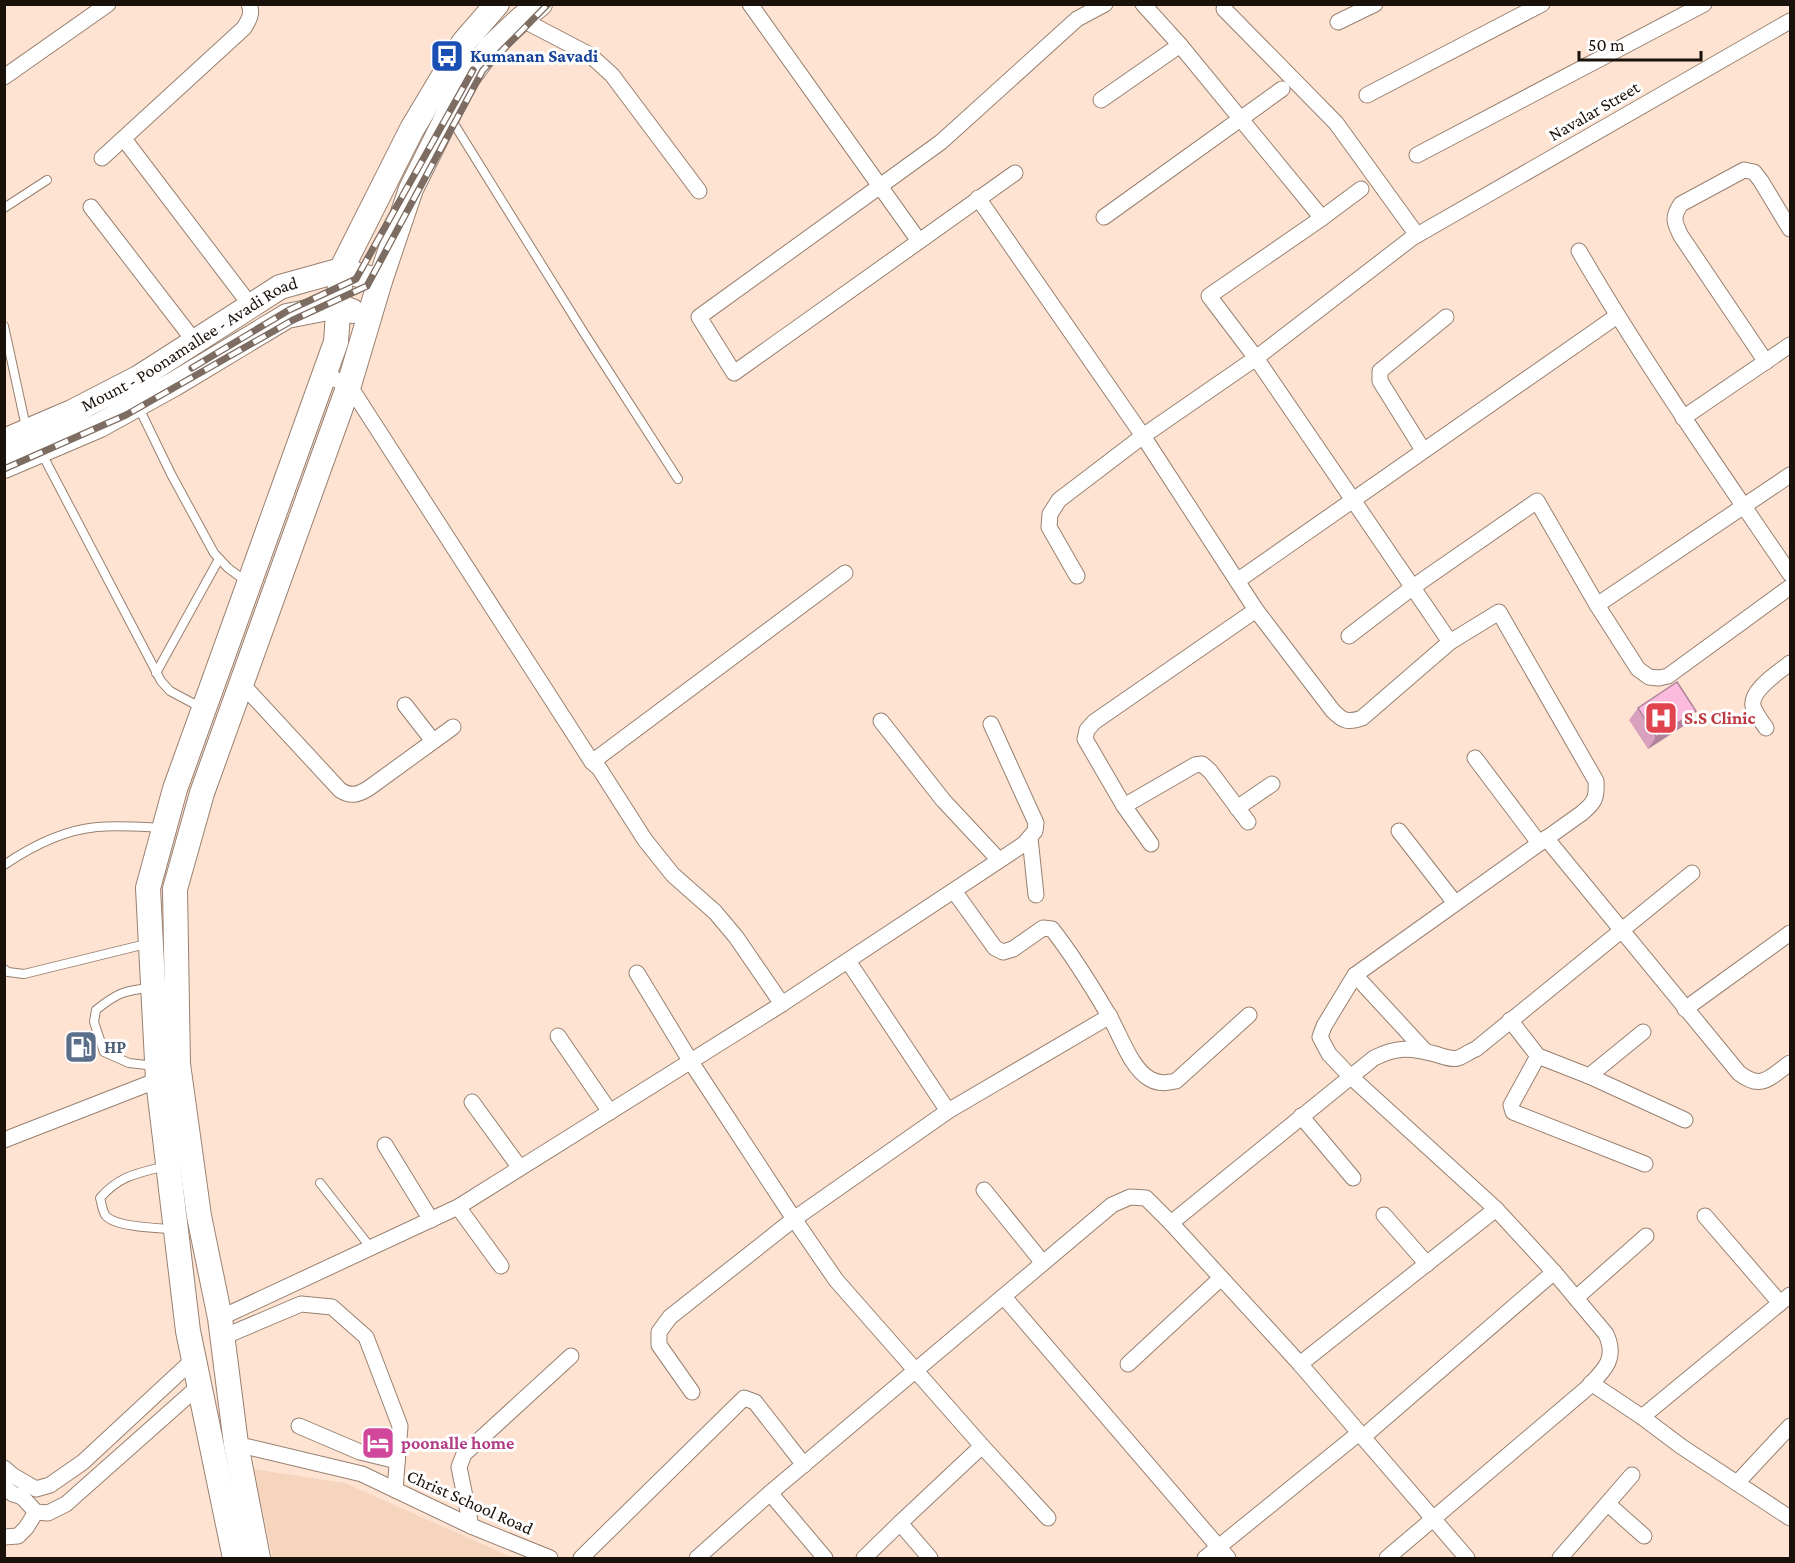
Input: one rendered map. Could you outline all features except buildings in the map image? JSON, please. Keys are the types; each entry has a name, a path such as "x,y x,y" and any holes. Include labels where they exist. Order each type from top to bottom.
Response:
{"main road":[{"path":"235,1558 188,1331 168,1165 164,1070 153,988 148,888 175,789 336,342 341,270 422,112 464,42 497,4"},
{"path":"258,1558 236,1444 222,1328 199,1216 164,1070 175,889 202,793 350,384 368,318 411,189 464,83 490,48 530,12"},
{"path":"341,270 380,281"},
{"name":"Mount - Poonamallee - Avadi Road","path":"4,466 72,412 138,378 280,287 341,270"},
{"path":"338,306 368,318"},
{"name":"Mount - Poonamallee - Avadi Road","path":"4,441 33,441 100,425 174,384 287,315 338,306"},
{"path":"297,314 321,331 334,348"}],"street":[{"path":"4,77 88,10 108,4"},
{"path":"102,158 244,28 250,18 249,4"},
{"path":"750,4 919,241"},
{"path":"1015,173 734,373 699,316 941,142 1077,19 1105,4"},
{"path":"1143,4 1180,45 1322,218"},
{"path":"1338,22 1375,4"},
{"path":"1367,95 1542,4"},
{"path":"1418,155 1704,4"},
{"path":"1224,9 1336,123 1417,235"},
{"path":"530,12 590,55 612,75 699,191"},
{"name":"Navalar Street","path":"1077,576 1049,527 1050,514 1059,500 1143,436 1256,358 1417,235 1791,21"},
{"path":"1101,100 1180,45"},
{"path":"1104,217 1282,89"},
{"path":"124,139 251,306"},
{"path":"1766,362 1681,236 1675,223 1675,213 1681,204 1744,170 1754,172 1791,229"},
{"path":"1361,189 1209,296 1256,358 1450,642"},
{"path":"978,198 1143,436 1256,610 1342,720 1351,722 1362,718 1450,642 1499,612 1596,781 1597,793 1594,803 1354,975 1323,1026 1320,1037 1329,1054 1350,1077 1496,1209 1576,1298 1606,1334 1611,1346 1610,1359 1592,1383 1387,1558"},
{"path":"91,207 195,342"},
{"path":"1579,251 1617,316 1683,418 1791,574"},
{"path":"1237,581 1617,316"},
{"path":"1423,450 1380,381 1380,371 1446,317"},
{"path":"1683,418 1791,345"},
{"path":"325,375 350,384 592,762 599,768 645,840 673,875 715,912 729,928 782,1004"},
{"path":"1597,605 1791,475"},
{"path":"1349,636 1413,587 1537,501 1597,605 1638,669 1649,677 1668,676 1791,587"},
{"path":"592,762 845,573"},
{"path":"1151,844 1124,806 1085,739 1087,730 1094,722 1256,610"},
{"path":"1766,728 1753,706 1755,696 1760,687 1791,663"},
{"path":"241,683 346,794 361,793 453,727"},
{"path":"405,705 433,741"},
{"path":"881,721 944,800 999,860"},
{"path":"222,1328 371,1248 458,1207 782,1004 1024,844 1035,831 1036,823 991,724"},
{"path":"1475,759 1621,929 1739,1073 1750,1081 1758,1083 1791,1063"},
{"path":"1124,806 1194,765 1202,764 1210,771 1248,822"},
{"path":"1238,808 1272,784"},
{"path":"1400,831 1455,903"},
{"path":"1030,838 1036,895"},
{"path":"1171,1223 1374,1058 1400,1048 1445,1058 1458,1058 1476,1048 1692,873"},
{"path":"954,891 995,948 1003,952 1013,949 1043,928 1052,929 1066,946 1110,1016 1136,1066 1149,1079 1164,1084 1176,1081 1249,1015"},
{"path":"1685,1009 1791,933"},
{"path":"848,961 948,1111"},
{"path":"638,973 691,1062 836,1280 1048,1518"},
{"path":"1354,975 1426,1052"},
{"path":"692,1392 659,1345 659,1332 670,1317 794,1219 948,1111 1110,1016"},
{"path":"1510,1020 1538,1056 1589,1076 1685,1120"},
{"path":"1589,1076 1643,1032"},
{"path":"558,1036 610,1112"},
{"path":"1538,1056 1511,1106 1513,1112 1645,1164"},
{"path":"4,1140 164,1070"},
{"path":"472,1102 520,1168"},
{"path":"1301,1116 1353,1178"},
{"path":"385,1145 431,1220"},
{"path":"984,1190 1043,1263"},
{"path":"697,1558 770,1493 1112,1205 1130,1197 1146,1198 1171,1223 1300,1364 1467,1558"},
{"path":"458,1207 501,1266"},
{"path":"1300,1364 1496,1209"},
{"path":"1384,1215 1427,1264"},
{"path":"1642,1417 1785,1299 1705,1215"},
{"path":"1576,1298 1646,1236"},
{"path":"1205,1558 1224,1553 1554,1272"},
{"path":"1128,1364 1221,1278"},
{"path":"1004,1297 1224,1553"},
{"path":"222,1328 301,1304 332,1307 366,1337 400,1426 395,1490"},
{"path":"471,1526 459,1467 464,1454 571,1356"},
{"path":"4,1468 36,1489 50,1485 83,1462 194,1359"},
{"path":"1592,1383 1683,1448 1791,1518"},
{"path":"7,1494 20,1496 36,1512 48,1513 66,1504 199,1386"},
{"path":"580,1558 744,1398 755,1402 804,1465"},
{"path":"299,1426 360,1452 397,1461"},
{"path":"1737,1483 1791,1426"},
{"name":"Christ School Road","path":"236,1444 362,1474 471,1526 550,1558"},
{"path":"864,1558 982,1446"},
{"path":"1560,1558 1632,1475"},
{"path":"770,1493 825,1558"},
{"path":"1608,1504 1644,1536"},
{"path":"4,1537 18,1536 36,1512"},
{"path":"900,1523 930,1558"}],"lane":[{"path":"448,115 678,479"},
{"path":"4,208 48,180"},
{"path":"4,326 33,441 161,681 170,691 204,709"},
{"path":"137,404 171,474 219,560 250,584"},
{"path":"156,673 219,560"},
{"path":"4,865 51,838 76,831 97,827 165,828"},
{"path":"4,969 8,972 24,974 151,943"},
{"path":"153,988 134,989 117,994 96,1010 94,1022 104,1052 129,1063 164,1070"},
{"path":"168,1165 123,1179 110,1187 100,1198 102,1209 107,1217 116,1222 176,1230"},
{"path":"320,1183 371,1248"}],"shaded area":[{"path":"253,1469 345,1483 514,1558 273,1558"}],"railway":[{"path":"4,469 126,415 293,320 367,286 483,70 548,4"},
{"path":"192,368 289,310 356,279 473,70"}],"place":[{"name":"Kumanan Savadi","path":"447,56"},
{"name":"S.S Clinic","path":"1661,718"},
{"name":"HP","path":"81,1047"},
{"name":"poonalle home","path":"378,1443"}]}
